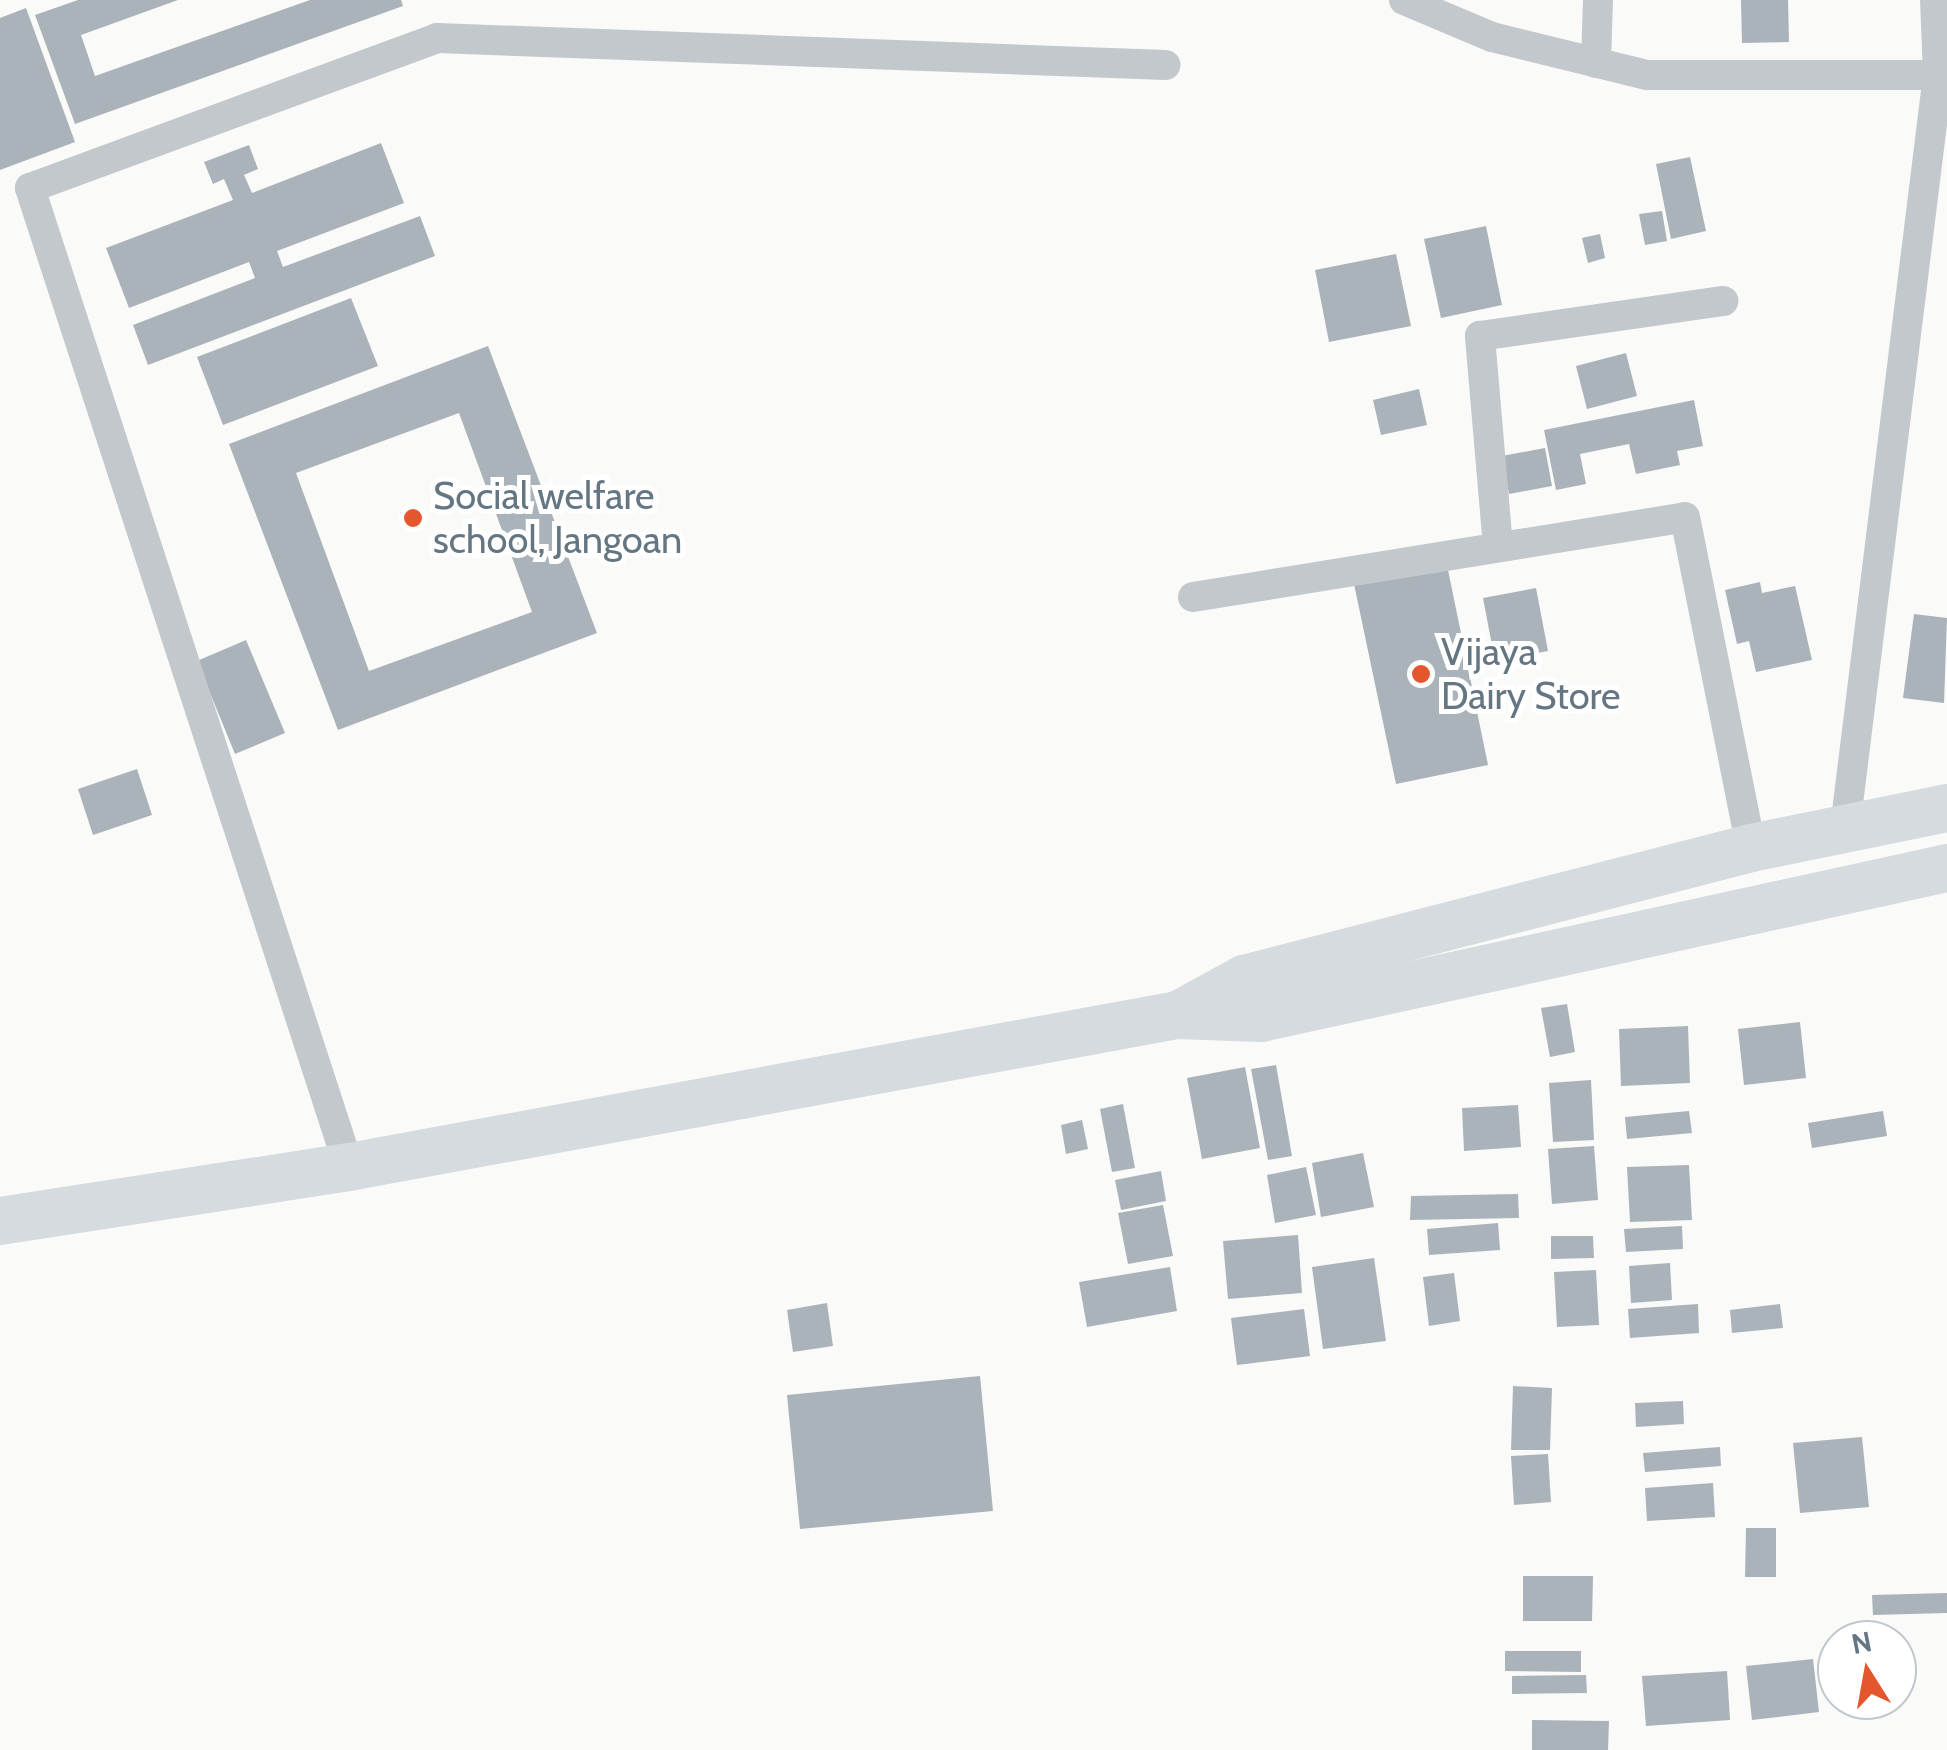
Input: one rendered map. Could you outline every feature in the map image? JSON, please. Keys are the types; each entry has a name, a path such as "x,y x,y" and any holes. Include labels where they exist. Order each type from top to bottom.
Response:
{"main road":[{"path":"1177,1016 1244,979 1751,848 1947,808"},
{"path":"0,1221 349,1167 1177,1016 1261,1018 1947,868"}],"street":[{"path":"1404,0 1492,37 1647,75 1938,76"},
{"path":"1596,62 1598,0"},
{"path":"1846,828 1938,76 1935,0"},
{"path":"349,1167 30,188 436,38 1165,66"},
{"path":"1498,547 1480,336 1724,302"},
{"path":"1192,597 1685,516 1751,848"}],"building":[{"path":"78,0 178,0 81,35 95,76 310,0 401,0 403,6 75,124 35,15"},
{"path":"1741,0 1788,0 1789,42 1742,43"},
{"path":"26,8 75,142 0,170 0,18"},
{"path":"381,143 404,203 277,251 283,267 420,216 435,256 148,365 133,325 255,278 249,262 129,308 106,248 233,200 224,179 213,184 204,162 249,145 258,169 244,175 252,193"},
{"path":"1690,157 1706,231 1671,239 1656,164"},
{"path":"1662,211 1667,241 1645,245 1639,214"},
{"path":"1486,226 1502,305 1441,318 1424,239"},
{"path":"1600,234 1605,258 1588,263 1582,238"},
{"path":"1396,254 1411,326 1329,342 1315,270"},
{"path":"351,298 378,366 223,425 197,357"},
{"path":"488,346 597,633 338,730 229,444","holes":["459,413 532,612 369,671 296,473"]},
{"path":"1626,353 1637,396 1587,409 1576,366"},
{"path":"1419,389 1427,425 1381,435 1373,400"},
{"path":"1694,400 1703,446 1677,451 1680,465 1636,474 1629,444 1580,454 1586,484 1556,490 1544,430"},
{"path":"1545,448 1552,486 1509,494 1502,456"},
{"name":"Vijaya Dairy Store","path":"1447,565 1488,765 1396,784 1354,584"},
{"path":"1760,582 1762,593 1795,586 1812,660 1756,672 1749,641 1737,644 1725,590"},
{"path":"1536,588 1548,651 1495,661 1483,598"},
{"path":"1914,614 1947,618 1944,703 1903,698"},
{"path":"246,640 285,733 235,754 197,661"},
{"path":"137,769 152,815 93,835 78,789"},
{"path":"1567,1004 1575,1052 1550,1057 1541,1008"},
{"path":"1800,1022 1806,1078 1744,1085 1738,1029"},
{"path":"1688,1026 1690,1083 1621,1086 1619,1029"},
{"path":"1276,1065 1292,1156 1268,1160 1251,1069"},
{"path":"1245,1067 1260,1148 1202,1159 1187,1078"},
{"path":"1591,1080 1594,1140 1553,1142 1549,1083"},
{"path":"1123,1104 1135,1168 1112,1172 1100,1109"},
{"path":"1518,1105 1521,1147 1464,1151 1462,1108"},
{"path":"1689,1111 1692,1133 1627,1139 1625,1117"},
{"path":"1883,1111 1887,1136 1812,1148 1808,1123"},
{"path":"1082,1120 1088,1149 1066,1154 1061,1125"},
{"path":"1594,1146 1598,1200 1552,1204 1548,1149"},
{"path":"1363,1153 1374,1207 1321,1217 1312,1163"},
{"path":"1689,1165 1692,1220 1630,1222 1627,1167"},
{"path":"1306,1167 1316,1215 1275,1223 1267,1175"},
{"path":"1161,1171 1166,1201 1121,1210 1115,1180"},
{"path":"1518,1194 1519,1218 1410,1220 1411,1196"},
{"path":"1163,1205 1173,1256 1128,1264 1118,1213"},
{"path":"1498,1223 1500,1250 1429,1255 1427,1229"},
{"path":"1682,1226 1683,1249 1626,1252 1624,1229"},
{"path":"1298,1235 1302,1293 1228,1299 1223,1241"},
{"path":"1551,1236 1593,1236 1594,1258 1551,1259"},
{"path":"1374,1258 1386,1341 1323,1349 1312,1267"},
{"path":"1670,1263 1672,1300 1631,1303 1629,1266"},
{"path":"1170,1267 1177,1311 1087,1327 1079,1282"},
{"path":"1596,1270 1599,1325 1557,1327 1554,1272"},
{"path":"1454,1273 1460,1321 1429,1326 1423,1277"},
{"path":"827,1303 833,1346 793,1352 787,1310"},
{"path":"1698,1304 1699,1333 1630,1338 1628,1309"},
{"path":"1780,1304 1783,1328 1732,1333 1730,1310"},
{"path":"1304,1309 1310,1356 1237,1365 1231,1318"},
{"path":"980,1376 993,1511 800,1529 787,1395"},
{"path":"1513,1386 1552,1388 1550,1450 1511,1450"},
{"path":"1683,1401 1684,1424 1636,1427 1635,1403"},
{"path":"1862,1437 1869,1507 1800,1513 1793,1443"},
{"path":"1720,1447 1721,1466 1645,1472 1643,1453"},
{"path":"1548,1454 1551,1502 1514,1505 1511,1456"},
{"path":"1713,1483 1715,1517 1647,1521 1645,1488"},
{"path":"1746,1528 1776,1528 1776,1577 1745,1577"},
{"path":"1523,1576 1593,1576 1592,1621 1523,1621"},
{"path":"1947,1593 1947,1613 1873,1615 1872,1595"},
{"path":"1505,1651 1581,1651 1581,1672 1505,1671"},
{"path":"1813,1659 1817,1712 1752,1720 1746,1666"},
{"path":"1727,1671 1730,1720 1646,1726 1642,1676"},
{"path":"1586,1675 1587,1693 1512,1694 1512,1676"},
{"path":"1532,1720 1609,1721 1608,1750 1532,1750"}],"place":[{"name":"Social welfare school, Jangoan","path":"413,518"},
{"name":"Vijaya Dairy Store","path":"1421,674"}]}
